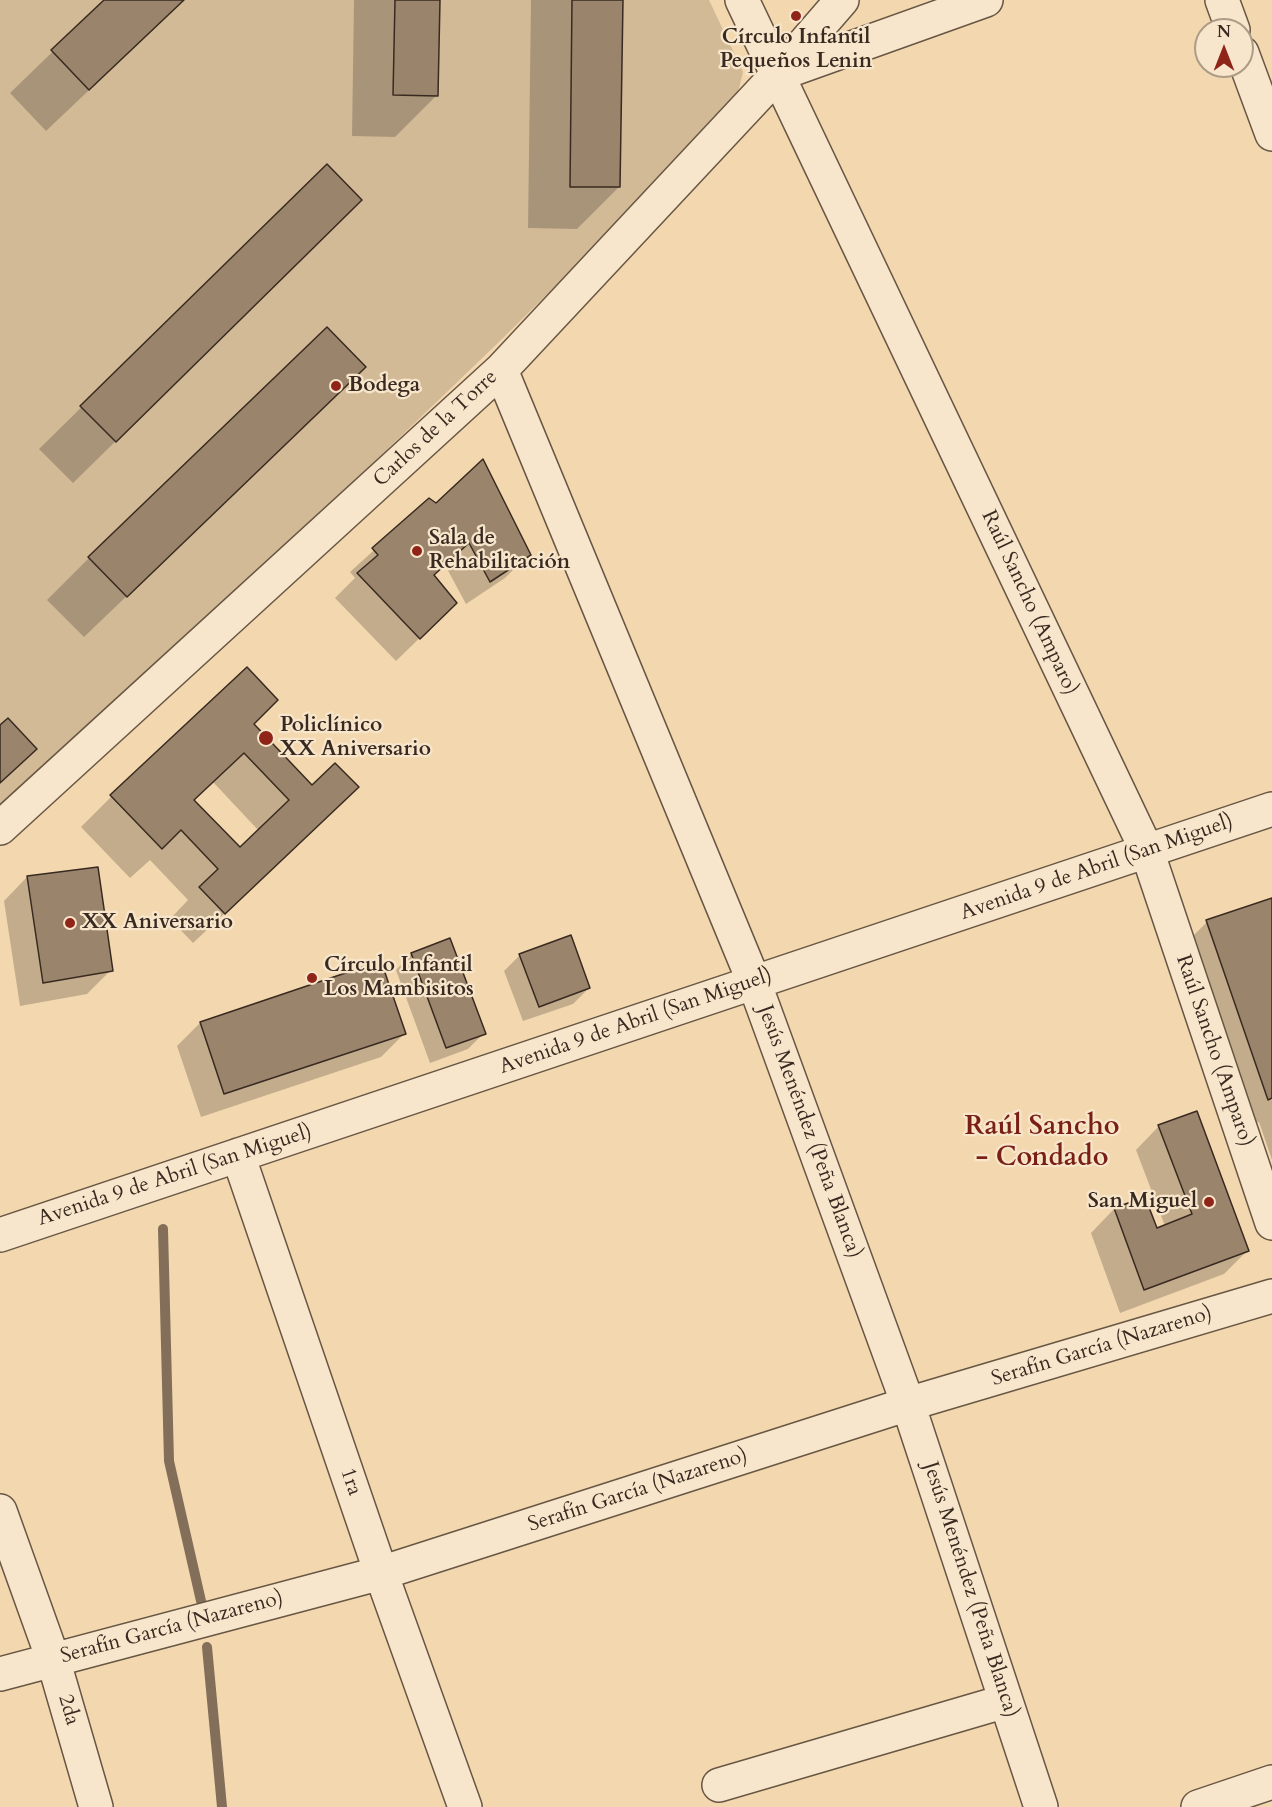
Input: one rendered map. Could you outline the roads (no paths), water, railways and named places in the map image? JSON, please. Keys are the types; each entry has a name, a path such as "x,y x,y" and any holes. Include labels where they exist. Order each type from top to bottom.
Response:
{"street":[{"name":"Raúl Sancho (Amparo)","path":"742,0 1147,851 1272,1223"},
{"name":"Carlos de la Torre","path":"0,828 501,370 777,75 842,0"},
{"path":"777,75 987,0"},
{"path":"1222,0 1229,18"},
{"path":"1251,78 1272,134"},
{"name":"Jesús Menéndez (Peña Blanca)","path":"501,370 754,982 908,1404 1041,1807"},
{"name":"Avenida 9 de Abril (San Miguel)","path":"0,1235 1272,809"},
{"name":"1ra","path":"238,1155 381,1573 465,1807"},
{"name":"Serafín García (Nazareno)","path":"0,1674 381,1573 908,1404 1272,1296"},
{"name":"2da","path":"0,1511 53,1659 96,1807"},
{"path":"719,1785 1006,1701"},
{"path":"1198,1807 1272,1782"}],"waterway":[{"path":"163,1229 169,1461 201,1601"},
{"path":"207,1647 222,1807"}],"place":[{"name":"Círculo Infantil Pequeños Lenin","path":"796,16"},
{"name":"Bodega","path":"336,386"},
{"name":"Sala de Rehabilitación","path":"417,551"},
{"name":"Policlínico XX Aniversario","path":"266,738"},
{"name":"XX Aniversario","path":"70,923"},
{"name":"Círculo Infantil Los Mambisitos","path":"312,978"},
{"name":"San Miguel","path":"1209,1202"}],"district":[{"name":"Raúl Sancho - Condado","path":"1042,1144"}]}
